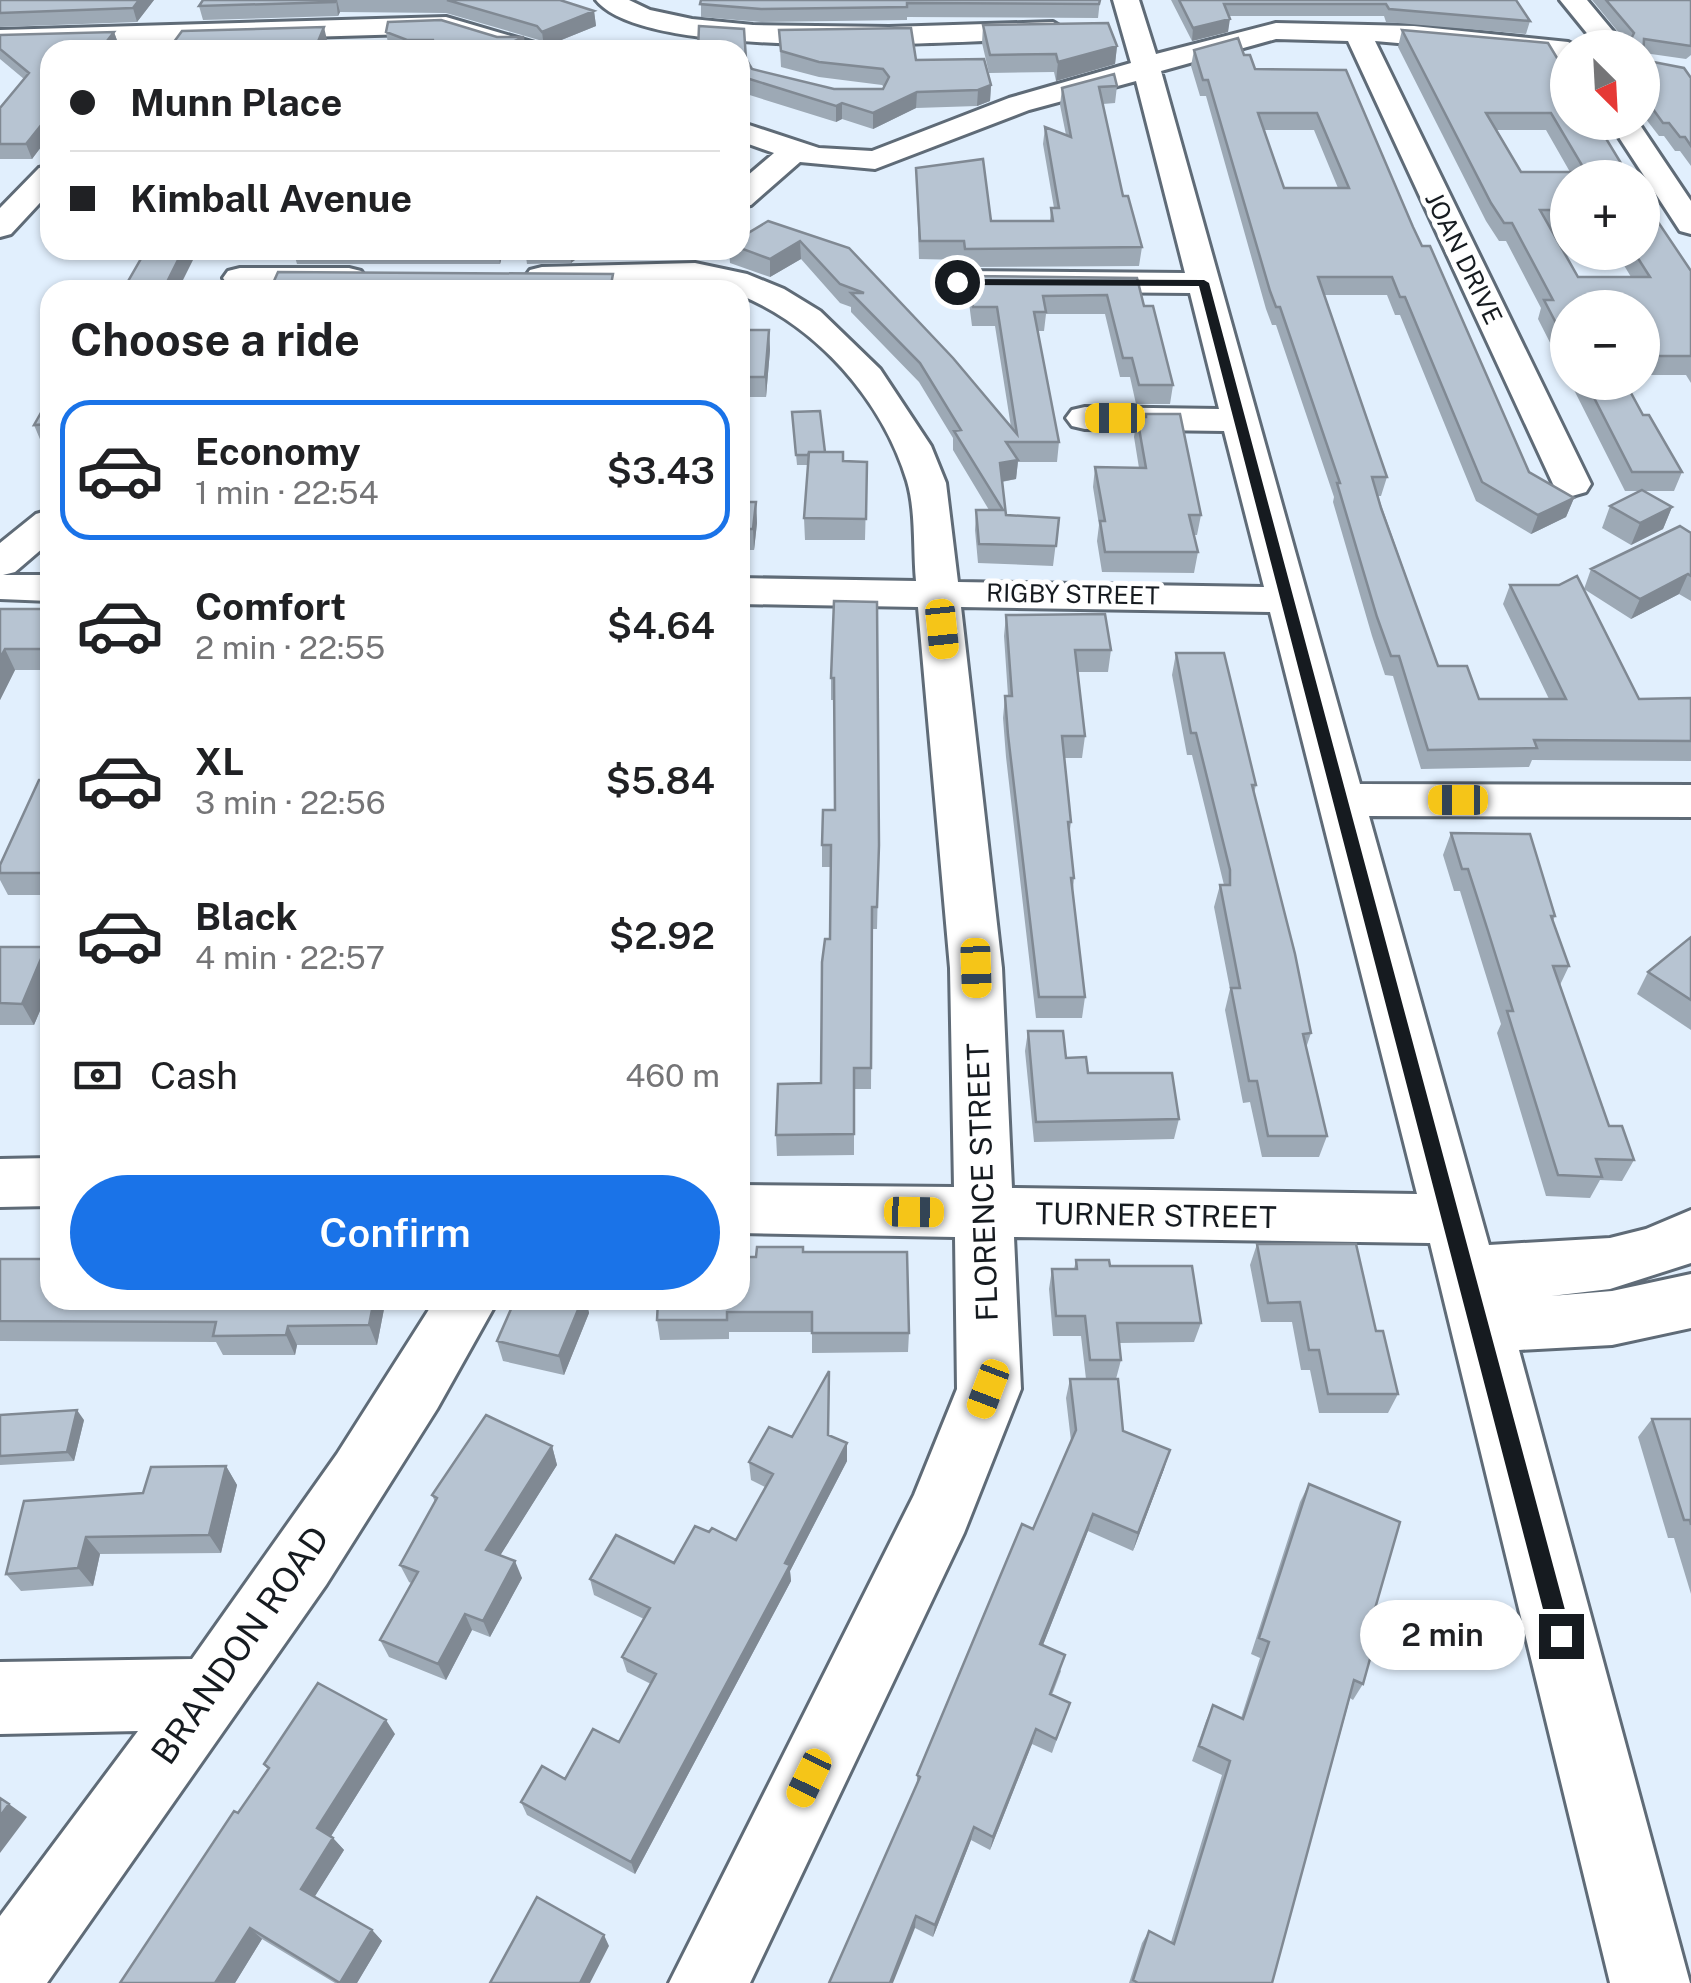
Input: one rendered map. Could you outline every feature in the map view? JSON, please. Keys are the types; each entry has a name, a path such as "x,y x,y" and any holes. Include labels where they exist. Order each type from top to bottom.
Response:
{"street":[{"path":"608,0 631,13 733,40"},
{"path":"1126,0 1132,41 1204,283 1650,1983"},
{"path":"1573,0 1599,30"},
{"path":"200,40 446,24 496,40"},
{"path":"750,47 1076,30"},
{"path":"856,162 892,156 1002,110 1132,41 1266,32 1357,32 1452,36 1550,48"},
{"name":"JOAN DRIVE","path":"1357,32 1572,484"},
{"path":"665,36 697,40"},
{"path":"0,38 62,40"},
{"path":"750,45 762,48"},
{"path":"750,135 794,151 919,175"},
{"path":"1635,140 1691,224"},
{"path":"750,189 794,151"},
{"path":"0,227 40,185"},
{"name":"FLORENCE STREET","path":"509,278 625,277 677,263 732,280"},
{"path":"243,273 372,278"},
{"path":"957,282 1204,283"},
{"name":"FLORENCE STREET","path":"709,1983 941,1511 988,1389 976,968 928,483 912,442 840,346 782,302 750,288"},
{"path":"1085,418 1240,420"},
{"path":"0,564 40,530"},
{"path":"0,587 40,588"},
{"name":"RIGBY STREET","path":"750,591 1286,600"},
{"path":"1340,800 1691,801"},
{"path":"0,1183 40,1182"},
{"name":"TURNER STREET","path":"750,1209 984,1213 1466,1271"},
{"path":"1466,1271 1605,1264 1658,1250 1691,1235"},
{"path":"1466,1271 1586,1323 1657,1312 1691,1301"},
{"name":"BRANDON ROAD","path":"0,1982 405,1410 462,1310"},
{"path":"0,1698 207,1694"}],"building":[{"path":"0,0 139,0 133,8 0,13"},
{"path":"203,0 336,0 199,6"},
{"path":"447,0 560,0 594,11 542,32 537,26"},
{"path":"701,0 1100,0 1099,4 907,3 907,7 761,9 700,4"},
{"path":"1179,0 1516,0 1530,21 1389,9 1386,4 1224,4 1230,19 1193,28"},
{"path":"1606,0 1691,0 1691,46 1660,41 1660,30 1631,30"},
{"path":"441,20 497,37 524,37 407,40 386,32 388,22"},
{"path":"1108,23 1117,46 1058,62 1056,54 990,55 983,25"},
{"path":"699,26 744,29 745,40 698,40"},
{"path":"324,27 319,40 175,40 182,31"},
{"path":"911,28 916,60 984,59 991,85 978,90 917,92 873,113 842,103 836,106 750,79 750,66 834,89 883,89 889,77 883,69 819,62 781,51 779,30"},
{"path":"1402,30 1548,43 1550,113 1486,113 1521,172 1550,172 1550,210 1540,210 1550,228 1550,270 1574,270 1578,277 1650,277 1646,270 1660,270 1660,225 1691,271 1691,356 1660,356 1660,290 1550,290 1550,294 1512,223 1504,223"},
{"path":"114,32 108,40 40,40 40,126 26,144 0,144 0,108 29,73 0,49 0,35"},
{"path":"1238,38 1255,69 1346,70 1413,227 1422,246 1430,246 1529,472 1574,498 1538,515 1482,482 1405,297 1400,297 1392,277 1318,277 1387,477 1372,477 1381,508 1438,666 1467,666 1479,699 1566,699 1510,585 1559,585 1577,576 1639,699 1691,698 1691,741 1534,740 1537,748 1428,750 1399,656 1391,656 1377,617 1340,483 1280,307 1276,307 1270,291 1208,80 1203,80 1194,50","holes":["1258,113 1317,113 1349,188 1284,188"]},
{"path":"1660,63 1684,68 1691,78 1691,146 1669,123 1663,123"},
{"path":"1114,74 1117,86 1099,87 1123,196 1128,196 1142,247 965,249 964,241 920,241 916,168 983,159 991,221 1053,221 1051,208 1059,208 1045,127 1071,137 1062,88"},
{"path":"1567,140 1607,140 1619,160 1579,160"},
{"path":"768,221 849,248 953,358 1017,434 997,307 973,307 969,276 1137,278 1144,306 1153,306 1173,385 1139,385 1132,358 1123,358 1107,295 1043,296 1046,312 1034,312 1059,442 1006,442 1018,460 1000,463 1006,515 1059,518 1056,546 979,544 976,510 1003,510 954,431 961,430 920,363 851,293 864,293 840,284 800,241 770,259 750,252 750,232"},
{"path":"140,260 178,260 168,280 129,280"},
{"path":"278,272 613,274 612,280 274,280"},
{"path":"750,330 769,330 765,377 750,377"},
{"path":"1595,400 1635,400 1643,415 1649,415 1682,472 1632,472"},
{"path":"820,411 825,452 796,455 792,412"},
{"path":"1180,414 1201,515 1189,515 1198,552 1105,552 1100,521 1105,521 1095,467 1146,468 1137,417"},
{"path":"809,452 843,452 843,461 867,462 866,519 804,518"},
{"path":"1642,490 1672,507 1640,523 1610,506"},
{"path":"750,502 756,502 753,529"},
{"path":"1680,526 1691,533 1691,576 1688,574 1640,599 1591,569"},
{"path":"834,601 877,602 879,845 877,907 872,907 871,1068 854,1068 854,1134 776,1135 778,1084 821,1083 822,962 825,939 830,939 831,845 822,845 823,810 835,810 831,678"},
{"path":"0,609 40,609 40,649 5,649 0,658"},
{"path":"1105,614 1111,650 1075,650 1085,736 1062,736 1071,822 1071,878 1085,997 1039,997 1008,735 1005,696 1012,696 1006,615"},
{"path":"1176,653 1224,653 1256,785 1252,785 1295,954 1311,1033 1303,1034 1327,1136 1268,1136 1257,1081 1249,1081 1231,988 1240,988 1220,885 1230,885 1230,870 1196,733 1191,733"},
{"path":"40,780 40,873 0,873 0,865"},
{"path":"1451,833 1530,834 1555,916 1551,916 1569,966 1553,966 1609,1126 1622,1126 1634,1160 1596,1159 1602,1177 1558,1175 1507,1011 1513,1011 1488,931 1468,869 1462,869"},
{"path":"1691,937 1691,1000 1648,972"},
{"path":"0,947 40,947 40,961 22,1004 0,1003"},
{"path":"1028,1031 1063,1031 1066,1058 1086,1057 1088,1073 1172,1073 1179,1119 1036,1122"},
{"path":"1257,1244 1356,1244 1376,1331 1383,1331 1398,1394 1328,1394 1319,1350 1309,1350 1300,1302 1268,1303"},
{"path":"757,1247 803,1247 803,1252 907,1252 909,1333 812,1333 812,1312 727,1312 727,1320 657,1320 658,1310 750,1310 750,1257 756,1257"},
{"path":"0,1259 40,1259 40,1310 372,1310 369,1325 288,1326 286,1335 213,1336 216,1322 0,1321"},
{"path":"1076,1260 1109,1260 1110,1266 1192,1266 1201,1323 1117,1323 1121,1360 1090,1360 1085,1316 1056,1316 1052,1269 1077,1269"},
{"path":"511,1310 578,1310 559,1356 497,1341"},
{"path":"829,1371 828,1435 847,1443 785,1563 790,1565 631,1862 521,1802 542,1766 565,1779 593,1729 619,1742 656,1674 622,1657 650,1608 590,1579 616,1535 674,1563 695,1526 709,1532 712,1528 736,1540 773,1474 749,1462 769,1427 792,1437"},
{"path":"1070,1379 1118,1379 1123,1431 1170,1450 1138,1533 1093,1514 1040,1644 1065,1655 1050,1694 1070,1703 1056,1739 1036,1729 993,1837 974,1827 935,1925 916,1916 890,1983 829,1983 920,1777 917,1775 1022,1524 1033,1529 1076,1430"},
{"path":"77,1410 67,1452 0,1456 0,1415"},
{"path":"486,1415 552,1446 486,1550 515,1561 483,1621 465,1614 438,1664 380,1640 418,1572 400,1565 437,1498 432,1495"},
{"path":"1652,1419 1691,1419 1691,1525 1690,1520 1684,1520"},
{"path":"226,1466 209,1535 86,1537 78,1568 6,1574 24,1501 143,1493 151,1467"},
{"path":"1309,1484 1400,1522 1372,1619 1380,1623 1363,1684 1354,1680 1272,1983 1138,1983 1133,1980 1149,1931 1174,1944 1230,1761 1199,1746 1213,1705 1243,1719 1269,1642 1259,1638"},
{"path":"318,1683 386,1720 317,1828 333,1838 301,1889 372,1930 340,1983 250,1928 215,1983 120,1983 234,1811 238,1813 269,1768 264,1764"},
{"path":"0,1798 9,1804 0,1816"},
{"path":"537,1897 604,1935 580,1983 490,1983"}],"route":[{"path":"957,282 1204,283 1561,1636"}]}
